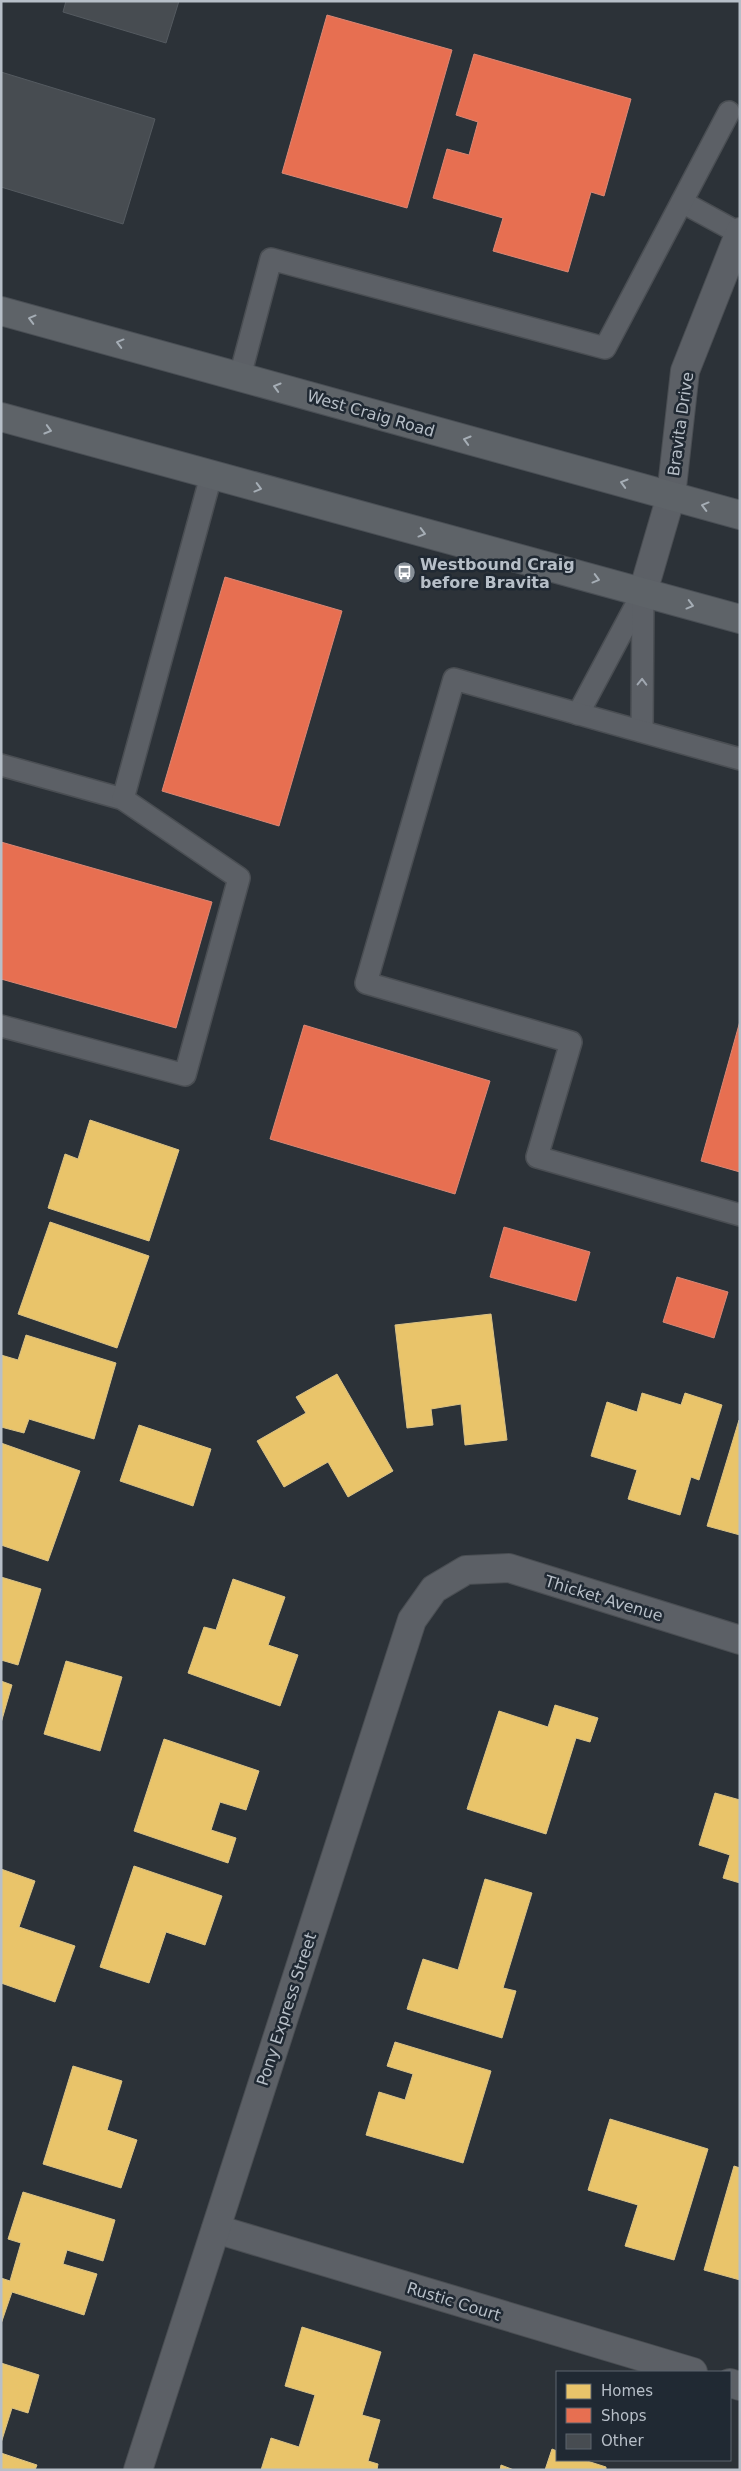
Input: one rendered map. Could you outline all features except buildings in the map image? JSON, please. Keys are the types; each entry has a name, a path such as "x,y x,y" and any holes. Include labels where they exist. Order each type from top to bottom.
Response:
{"main road":[{"name":"West Craig Road","path":"1,311 740,515"},
{"path":"1,417 211,476 740,619"}],"street":[{"name":"Bravita Drive","path":"643,592 670,496 685,371 740,232"},
{"name":"Thicket Avenue","path":"466,1570 509,1568 740,1640"},
{"name":"Pony Express Street","path":"138,2470 412,1620 434,1589 466,1570"},
{"name":"Rustic Court","path":"216,2229 690,2371"}],"lane":[{"path":"240,376 271,259 605,348 729,112"},
{"path":"682,202 740,232"},
{"path":"122,798 211,476"},
{"path":"578,714 643,592"},
{"path":"642,731 643,592"},
{"path":"740,759 454,679 366,983 570,1042 537,1158 740,1215"},
{"path":"1,765 122,798 239,878 185,1075 1,1026"}],"place":[{"name":"Westbound Craig before Bravita","path":"404,573"}]}
